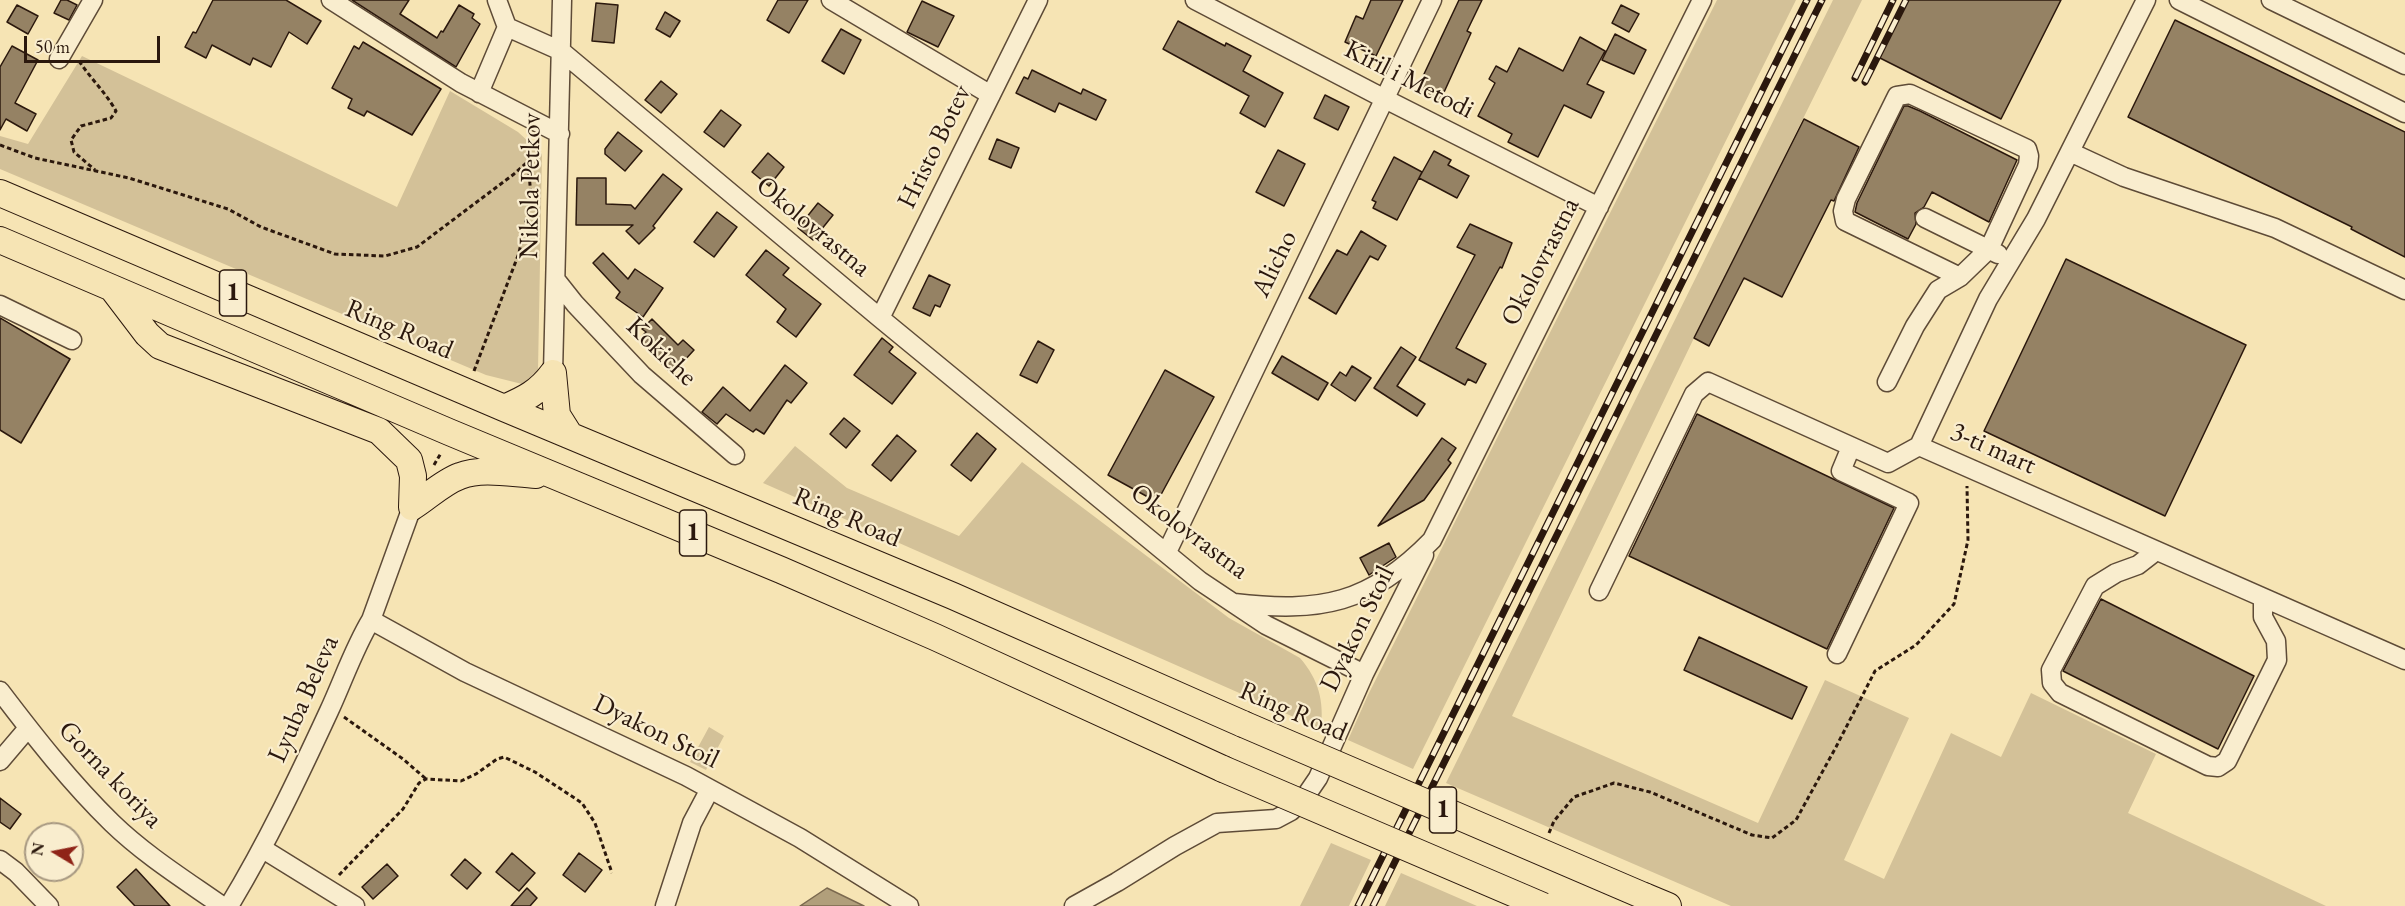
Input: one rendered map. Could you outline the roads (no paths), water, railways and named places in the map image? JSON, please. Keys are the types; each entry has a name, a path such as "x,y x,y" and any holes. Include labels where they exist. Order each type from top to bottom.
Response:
{"highway":[{"name":"Ring Road","path":"0,193 953,596 1243,724 1668,906"},
{"name":"1","path":"0,240 935,637 1223,769 1543,906"},
{"path":"112,288 147,334 160,346 379,430 409,460 413,476 412,507"},
{"path":"504,408 530,397 553,373"},
{"path":"553,373 557,415 569,434"},
{"path":"412,507 461,475 477,472 554,476"}],"street":[{"path":"59,59 93,0"},
{"path":"332,0 479,93 560,134"},
{"path":"479,93 507,27 497,0"},
{"name":"Nikola Petkov","path":"553,373 562,0"},
{"path":"831,0 991,95"},
{"name":"Hristo Botev","path":"880,318 1038,0"},
{"name":"Kiril i Metodi","path":"1195,0 1599,207"},
{"name":"Alicho","path":"1167,552 1432,0"},
{"name":"Okolovrastna","path":"507,27 561,51 880,318 1200,581 1230,603 1301,607 1330,603 1358,594 1409,564 1432,540 1702,0"},
{"name":"3-ti mart","path":"2146,0 2036,219 1988,299 1919,446 2405,660"},
{"path":"2179,0 2405,113"},
{"path":"2271,0 2405,64"},
{"path":"1887,382 1915,326 1938,290 1960,277 1989,249 2028,165 2029,156 2027,149 1910,94 1897,96 1845,199 1843,211 1845,221 1960,277"},
{"path":"2070,152 2124,177 2275,228 2405,290"},
{"path":"1925,218 2011,260"},
{"name":"Kokiche","path":"556,280 575,304 642,375 735,455"},
{"path":"0,305 72,340"},
{"path":"1599,591 1694,394 1708,382 1888,463 1919,446"},
{"path":"1837,654 1909,503 1841,471 1851,447"},
{"name":"Lyuba Beleva","path":"229,906 263,849 371,620 412,507"},
{"name":"Dyakon Stoil","path":"1074,906 1217,823 1276,819 1291,811 1305,797 1318,778 1364,674 1432,540"},
{"path":"2156,551 2138,565 2116,573 2095,586 2051,670 2052,683 2060,693 2208,766 2218,767 2227,761 2277,660 2276,641 2263,617 2263,598"},
{"path":"1230,603 1266,625 1364,674"},
{"name":"Dyakon Stoil","path":"371,620 465,672 633,749 710,789 800,838 909,906"},
{"name":"Gorna koriya","path":"0,691 70,779 113,824 143,850 222,906"},
{"path":"0,761 28,728"},
{"path":"664,906 692,823 710,789"},
{"path":"263,849 355,906"},
{"path":"0,860 16,872 49,906"}],"railway":[{"path":"1358,906 1807,0"},
{"path":"1373,906 1822,0"},
{"path":"1855,78 1893,0"},
{"path":"1865,82 1906,0"}]}
